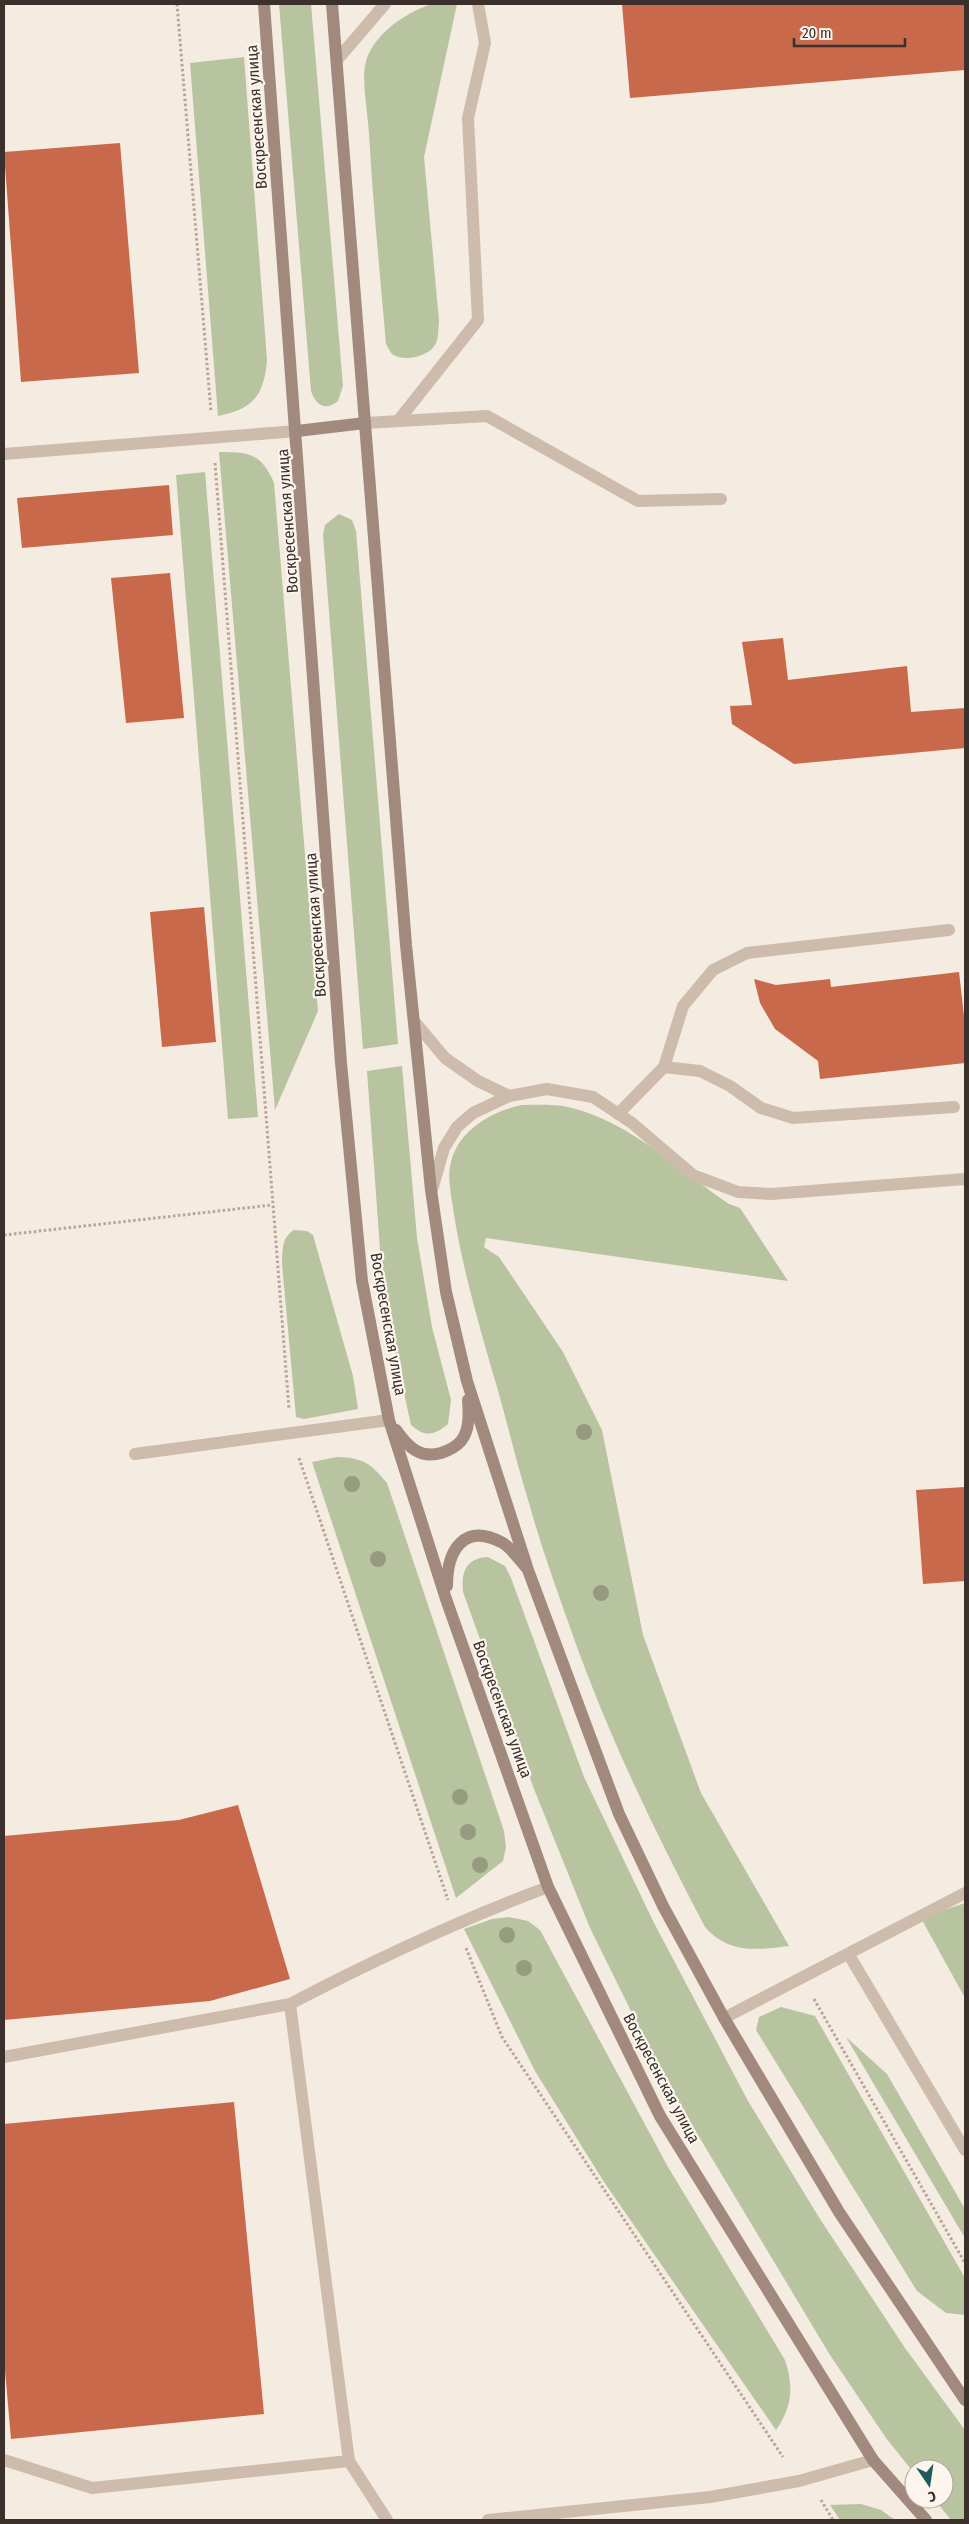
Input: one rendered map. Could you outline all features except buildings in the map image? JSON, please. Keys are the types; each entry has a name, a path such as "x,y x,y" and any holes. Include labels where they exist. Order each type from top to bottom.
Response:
{"main road":[{"name":"Воскресенская улица","path":"264,4 297,431 341,1063 362,1282 389,1420 446,1599 548,1886 660,2116 873,2460 926,2520"},
{"path":"332,4 414,1021 431,1190 446,1292 467,1382 528,1570 619,1814 663,1906 724,2018 839,2212 965,2400"},
{"path":"297,431 365,423"},
{"path":"389,1420 403,1440 416,1452 431,1456 448,1451 462,1441 469,1420 467,1382"},
{"path":"446,1599 447,1565 456,1547 468,1537 484,1536 505,1544 528,1570"}],"street":[{"path":"337,60 385,4"},
{"path":"398,421 478,320 468,118 485,43 478,4"},
{"path":"365,423 487,416 638,500 721,499"},
{"path":"4,454 297,431"},
{"path":"618,1114 664,1067 683,1006 713,970 747,954 949,930"},
{"path":"414,1021 445,1058 478,1081 509,1096"},
{"path":"664,1067 700,1071 730,1086 761,1108 793,1118 954,1107"},
{"path":"431,1190 444,1148 457,1127 473,1113 509,1096 547,1088 593,1098 618,1114 693,1175 738,1192 771,1194 965,1180"},
{"path":"135,1454 389,1420"},
{"path":"4,2057 290,2004 353,1971 456,1923 548,1886"},
{"path":"724,2018 965,1894"},
{"path":"849,1955 965,2150"},
{"path":"290,2004 349,2461 388,2520"},
{"path":"4,2460 92,2488 349,2461"},
{"path":"488,2520 542,2517 710,2497 799,2480 873,2460"}],"path":[{"path":"176,4 214,438 291,1433 456,1923 502,2037 799,2480"},
{"path":"4,1235 272,1205"},
{"path":"802,1978 965,2263"}],"green space":[{"path":"279,4 311,4 343,386 338,401 329,406 319,403 311,391"},
{"path":"432,4 457,4 424,157 439,321 438,333 435,345 427,353 415,357 402,358 392,354 386,344 364,73 368,55 382,35 401,19"},
{"path":"244,57 267,360 263,383 255,399 240,409 218,416 190,63"},
{"path":"219,452 253,456 264,466 274,483 318,1011 275,1110"},
{"path":"205,472 258,1117 228,1119 176,475"},
{"path":"339,514 352,520 356,531 398,1044 363,1049 323,535 325,525"},
{"path":"402,1066 417,1238 432,1327 451,1400 448,1424 439,1431 430,1434 421,1432 411,1425 392,1339 380,1249 367,1071"},
{"path":"521,1105 562,1106 590,1114 612,1123 653,1148 729,1204 740,1208 788,1281 486,1238 484,1247 499,1257 563,1352 602,1430 643,1635 701,1793 789,1946 754,1949 733,1946 714,1936 705,1927 650,1819 601,1709 539,1536 469,1288 456,1228 449,1179 451,1162 455,1151 469,1132 478,1124 499,1112"},
{"path":"294,1230 307,1231 313,1235 353,1376 358,1409 304,1419 296,1417 282,1264 285,1241"},
{"path":"337,1457 360,1460 366,1463 387,1483 504,1831 506,1847 503,1861 456,1898 312,1462"},
{"path":"488,1557 505,1566 511,1578 584,1777 653,1921 748,2101 820,2219 905,2348 965,2430 965,2520 951,2520 942,2509 954,2509 954,2459 904,2460 886,2438 830,2355 665,2080 590,1928 534,1789 463,1592 464,1572 470,1563"},
{"path":"965,1903 965,1998 922,1920 929,1915"},
{"path":"509,1917 528,1921 540,1930 668,2167 785,2360 790,2379 790,2396 785,2413 776,2430 604,2182 535,2071 464,1929 492,1919"},
{"path":"781,2007 815,2016 965,2278 965,2315 946,2313 917,2291 756,2030 759,2017"},
{"path":"846,2037 887,2074 965,2209 965,2238"},
{"path":"861,2504 881,2510 895,2520 840,2520 830,2505"}]}
